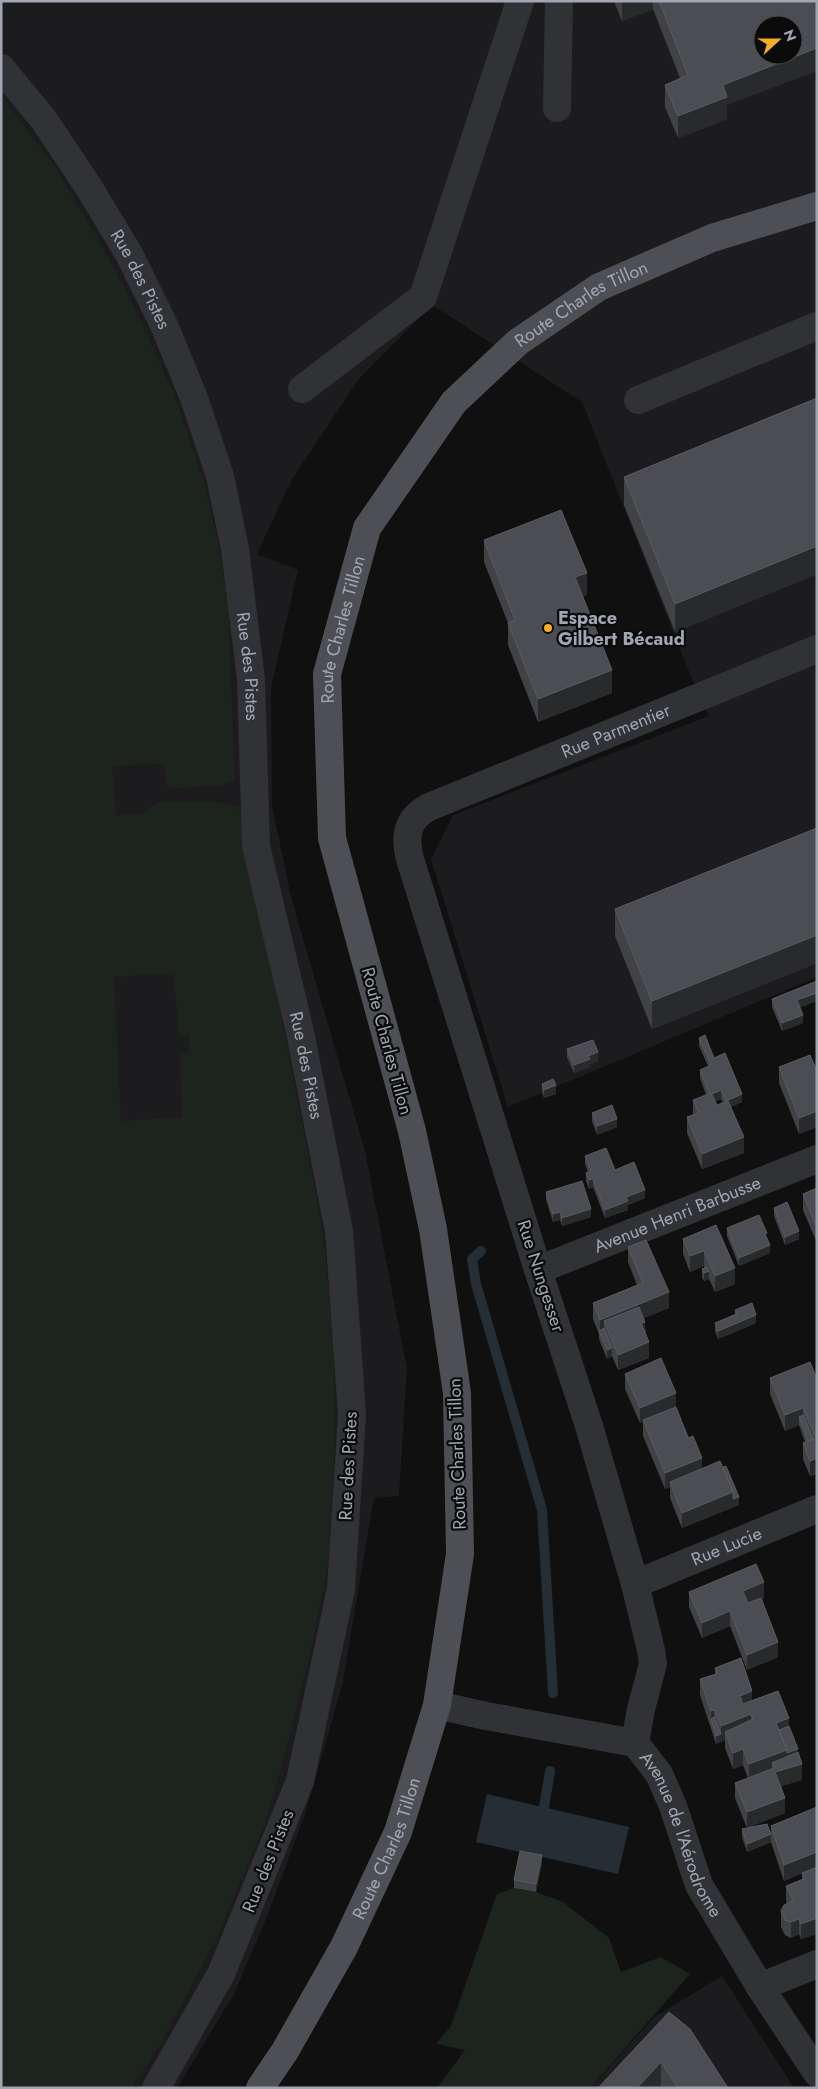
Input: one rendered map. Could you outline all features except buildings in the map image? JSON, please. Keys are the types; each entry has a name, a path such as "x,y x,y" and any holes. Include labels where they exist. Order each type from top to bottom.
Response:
{"main road":[{"name":"Route Charles Tillon","path":"260,2088 285,2051 344,1947 398,1832 437,1705 460,1554 457,1393 433,1229 412,1130 332,838 327,674 368,528 454,402 518,342 599,287 712,238 817,206"}],"street":[{"path":"302,389 423,297 520,1"},
{"path":"557,108 559,1"},
{"name":"Rue des Pistes","path":"1,68 44,120 88,186 129,254 164,325 183,371 220,476 235,548 250,680 256,846 300,1032 340,1231 352,1414 341,1590 300,1781 221,1974 156,2088"},
{"path":"638,400 817,326"},
{"name":"Rue Parmentier","path":"416,814 429,807 817,649"},
{"name":"Rue Nungesser","path":"416,814 407,834 410,859 538,1270 589,1426 636,1584 652,1650 652,1664 635,1743"},
{"name":"Avenue Henri Barbusse","path":"538,1270 817,1159"},
{"name":"Rue Lucie","path":"636,1584 817,1509"},
{"name":"Avenue de l'Aérodrome","path":"437,1705 486,1716 635,1743 659,1774 673,1806 699,1885 760,1987 817,2073"},
{"path":"760,1987 817,1964"}],"shaded area":[{"path":"1,1 817,1 817,977 508,1107 431,859 453,815 709,716 692,679 582,402 432,305 358,380 292,479 257,554 298,570 271,688 272,806 292,901 365,1151 407,1369 399,1496 374,1498 342,1686 306,1811 266,1919 234,1994 177,2088 1,2088"},
{"path":"1,96 49,158 96,234 138,315 174,394 203,478 217,537 228,604 235,779 222,785 170,789 166,784 164,764 112,766 116,815 145,813 152,805 159,802 217,802 239,806 248,866 275,984 320,1215 329,1291 334,1362 334,1459 329,1559 312,1645 291,1731 266,1821 216,1940 159,2047 131,2088 1,2088","holes":["174,973 178,1035 189,1035 189,1053 179,1054 182,1117 121,1121 114,977"]},
{"path":"487,1794 629,1827 618,1874 476,1842"},
{"path":"514,1888 536,1892 563,1902 609,1938 621,1972 661,1957 690,1974 590,2088 437,2088 465,2050 436,2044 451,2026 497,1894"},
{"path":"722,1976 794,2088 590,2088 654,2017"}],"waterway":[{"path":"481,1251 472,1259 476,1284 542,1510 553,1693"},
{"path":"544,1807 550,1771"}],"place":[{"name":"Espace Gilbert Bécaud","path":"548,628"}]}
